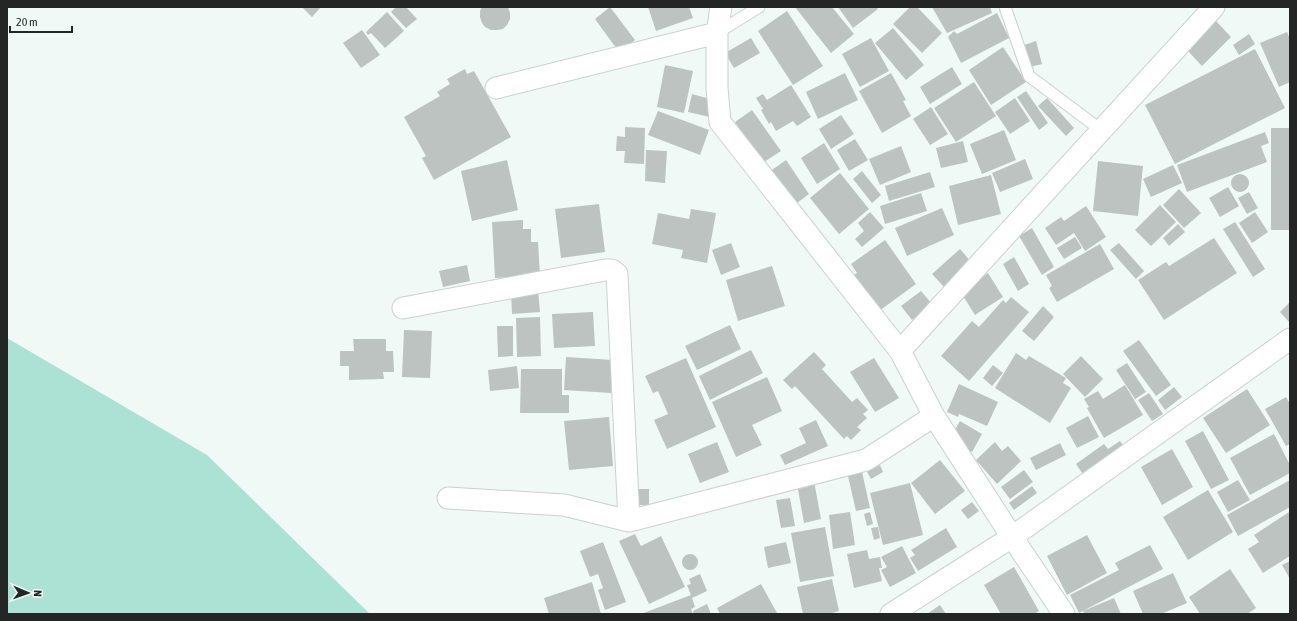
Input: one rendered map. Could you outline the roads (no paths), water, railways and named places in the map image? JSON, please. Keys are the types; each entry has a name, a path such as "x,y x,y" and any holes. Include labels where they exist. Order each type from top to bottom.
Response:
{"street":[{"path":"721,7 717,34 716,88 720,122 900,351 934,416 1012,537 1064,614"},
{"path":"900,351 1214,7"},
{"path":"496,88 717,34"},
{"path":"403,308 605,270 612,270 617,274 630,520"},
{"path":"891,614 1012,537 1290,339"},
{"path":"448,498 564,505 630,520 866,460 934,416"}],"lane":[{"path":"717,34 759,7"},
{"path":"1005,7 1029,76 1101,130"}]}
